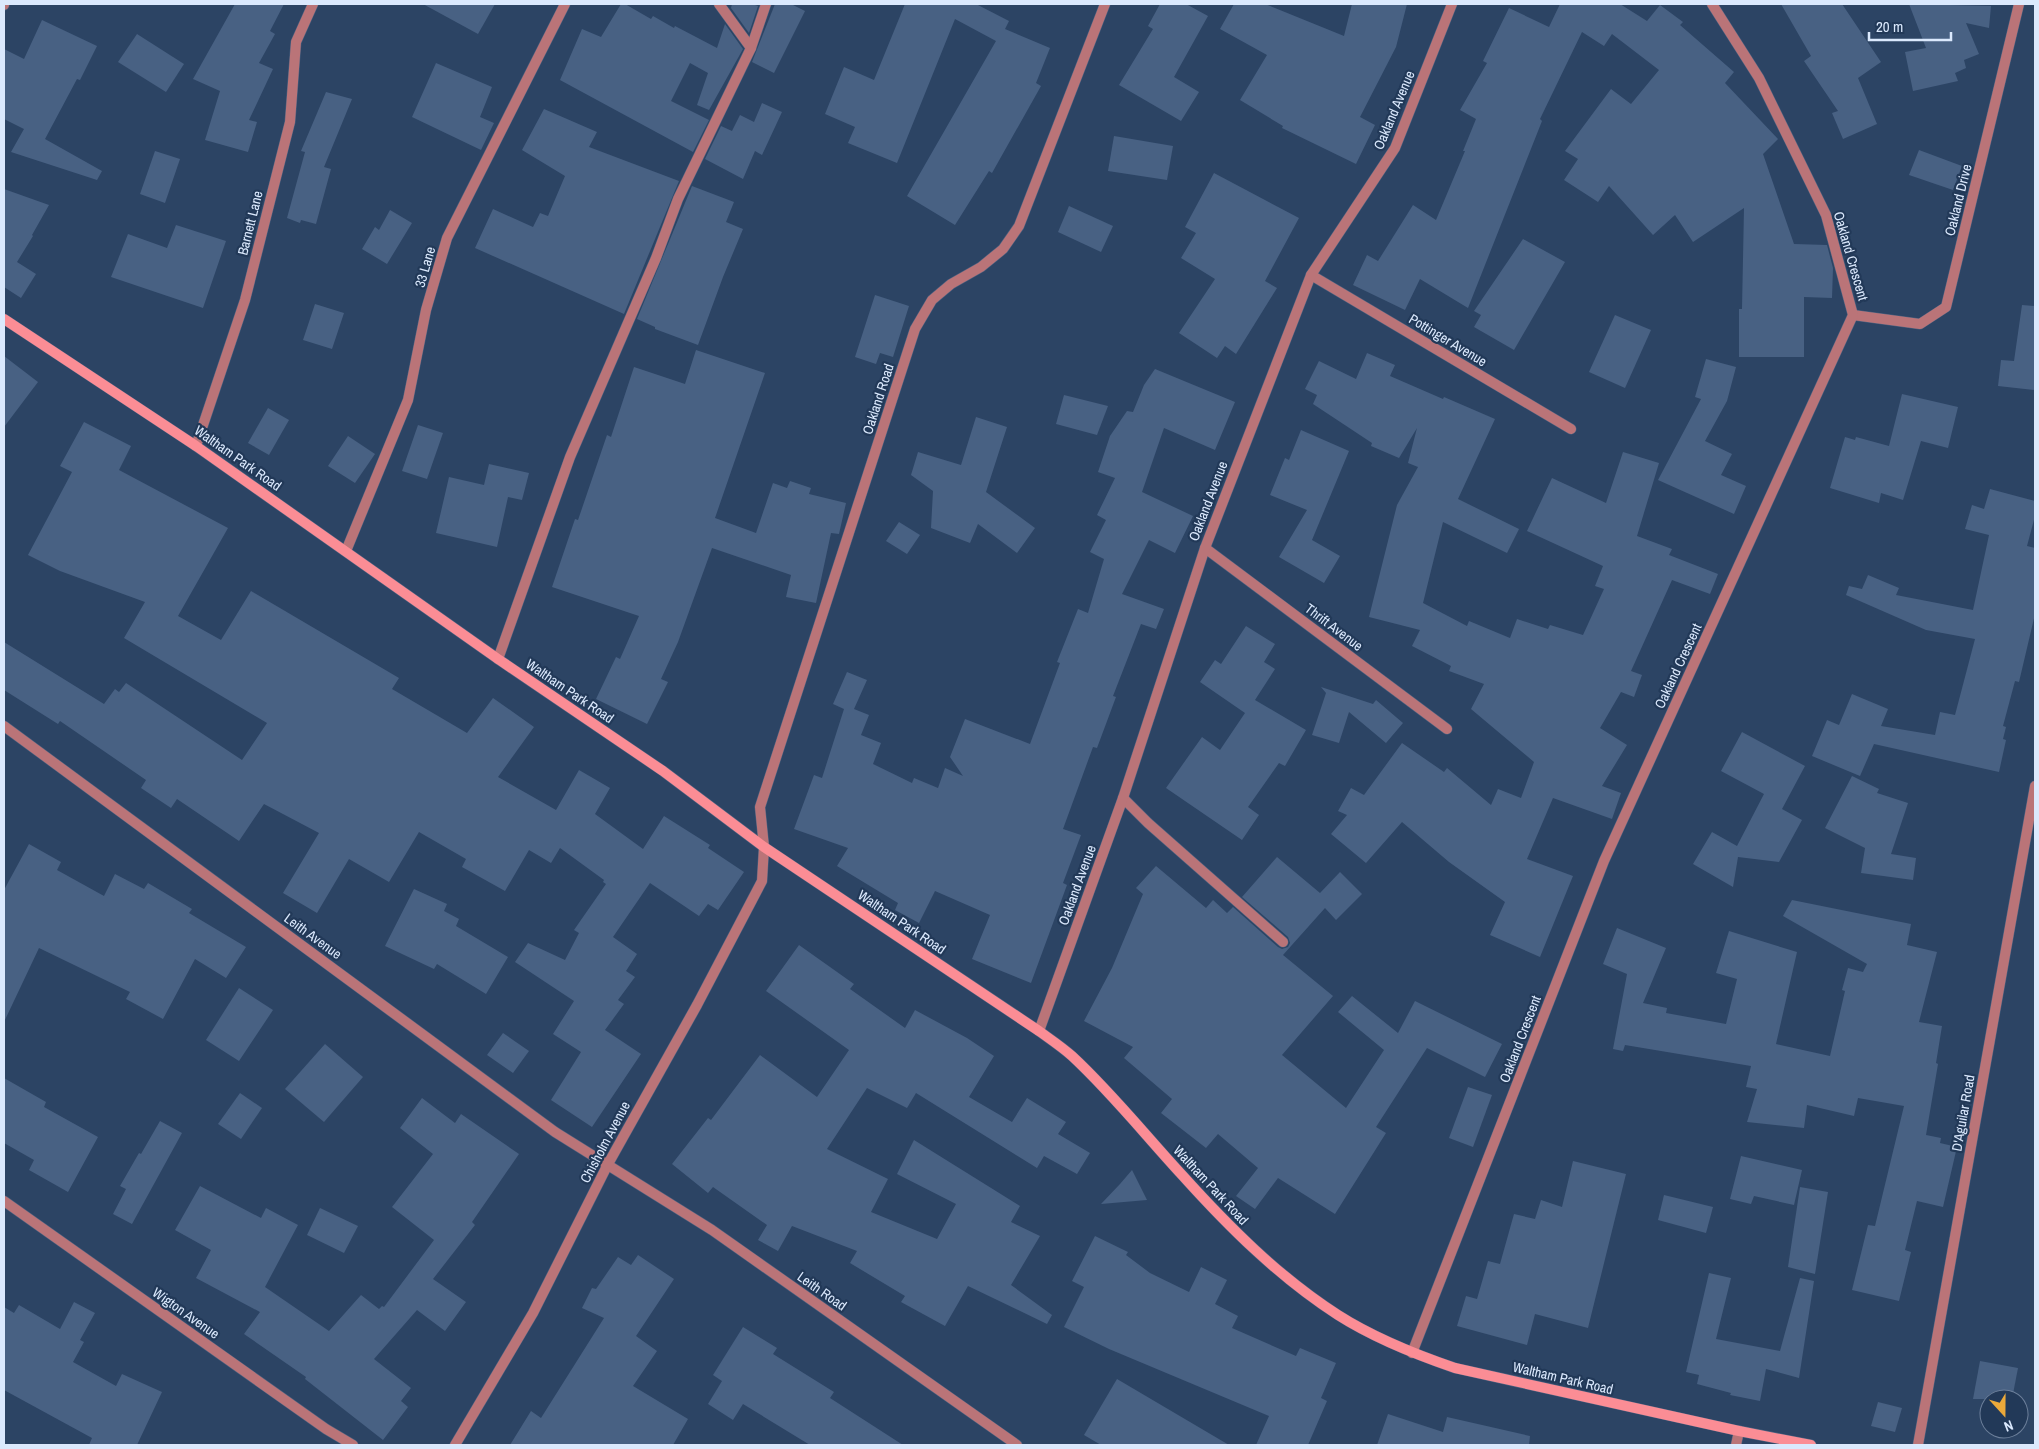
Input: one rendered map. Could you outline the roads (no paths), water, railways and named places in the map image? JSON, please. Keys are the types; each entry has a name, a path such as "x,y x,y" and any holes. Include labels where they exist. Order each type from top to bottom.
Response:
{"main road":[{"name":"Waltham Park Road","path":"4,319 196,446 498,659 663,771 764,847 1039,1031 1071,1055 1092,1076 1185,1178 1251,1246 1280,1271 1338,1315 1375,1336 1412,1353 1455,1368 1739,1431 1812,1445"}],"street":[{"name":"Barnett Lane","path":"196,446 245,300 290,122 296,42 313,4"},
{"name":"33 Lane","path":"346,551 408,400 426,310 447,238 565,4"},
{"path":"719,4 751,48"},
{"path":"498,659 570,457 656,258 678,199 751,48 766,4"},
{"name":"Oakland Road","path":"764,847 760,807 915,329 932,300 951,284 980,267 1003,249 1019,226 1105,4"},
{"name":"Oakland Avenue","path":"1039,1031 1123,798 1204,548 1311,275 1395,148 1452,4"},
{"name":"Oakland Crescent","path":"1412,1353 1604,861 1854,315 1826,215 1759,78 1712,4"},
{"name":"Oakland Drive","path":"1854,315 1920,324 1946,306 2019,4"},
{"name":"Pottinger Avenue","path":"1311,275 1571,429"},
{"name":"Thrift Avenue","path":"1204,548 1447,729"},
{"name":"Leith Avenue","path":"4,726 555,1132 608,1164"},
{"name":"D'Aguilar Road","path":"1918,1445 2035,786"},
{"path":"1123,798 1148,823 1283,942"},
{"name":"Chisholm Avenue","path":"455,1445 533,1313 608,1164 697,1005 762,882 764,847"},
{"name":"Leith Road","path":"608,1164 712,1230 1017,1445"},
{"name":"Wigton Avenue","path":"4,1201 326,1429 353,1445"},
{"path":"1736,1445 1739,1431"}]}
